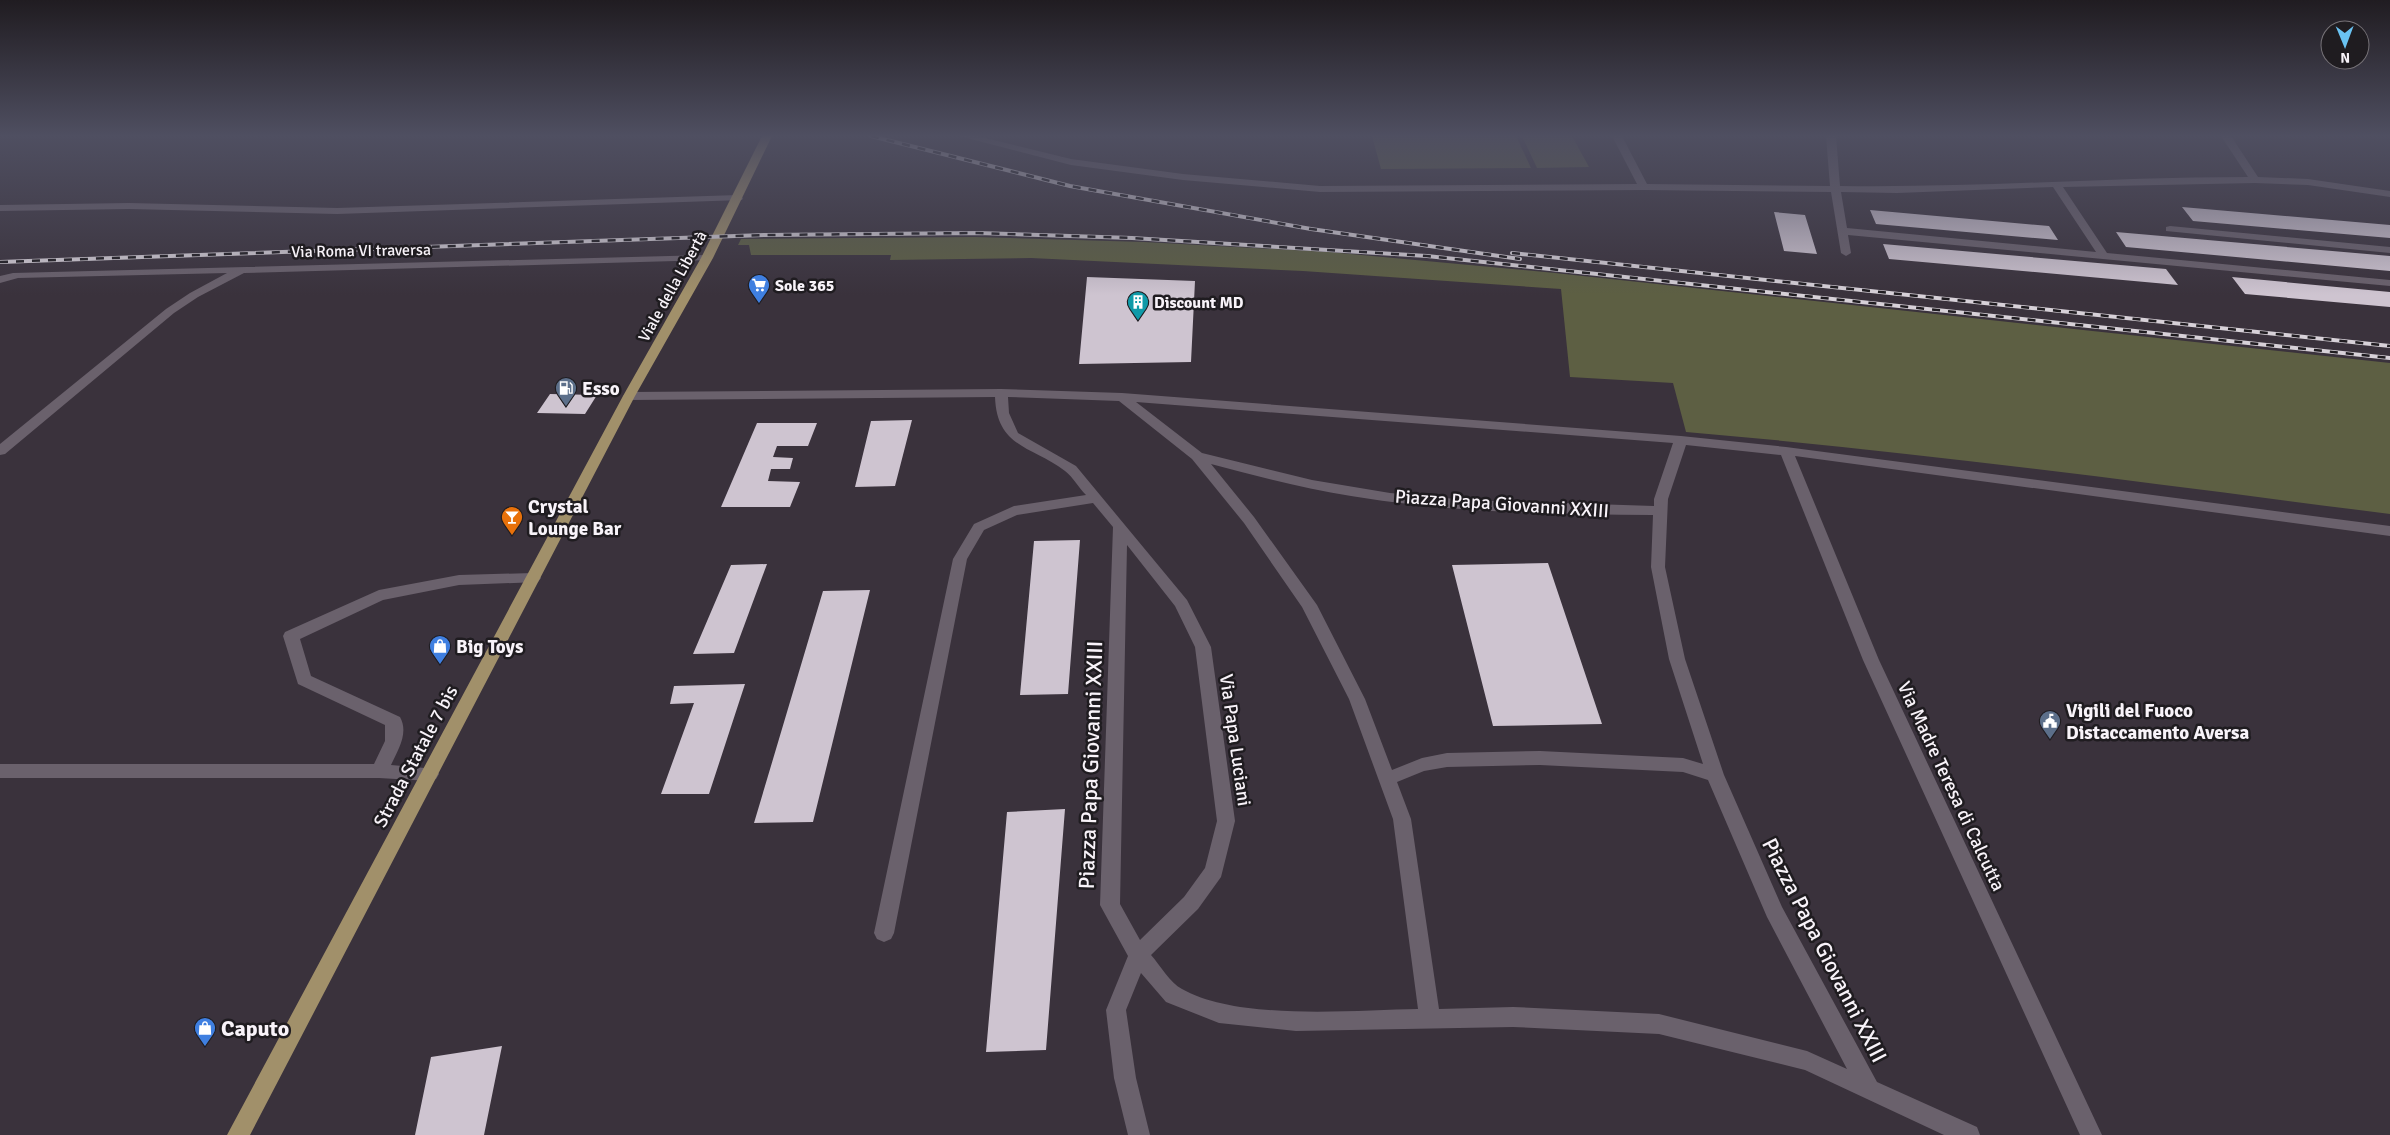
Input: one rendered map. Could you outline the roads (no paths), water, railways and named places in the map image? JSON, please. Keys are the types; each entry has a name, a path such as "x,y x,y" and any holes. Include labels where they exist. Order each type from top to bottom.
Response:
{"main road":[{"name":"Viale della Libertà","path":"629,396 707,258 742,189"},
{"name":"Strada Statale 7 bis","path":"238,1135 629,396"}],"street":[{"path":"1322,189 1456,189"},
{"path":"1835,189 1846,253"},
{"path":"1865,189 1924,189"},
{"path":"2059,189 2104,256"},
{"path":"2356,189 2390,194"},
{"path":"0,208 130,206 337,211 563,202 738,198"},
{"path":"2170,229 2390,250"},
{"path":"1841,231 2390,283"},
{"name":"Via Roma VI traversa","path":"0,280 16,275 707,258"},
{"path":"0,451 170,311 194,295 243,269"},
{"path":"629,396 1001,393 1122,397 1681,440 1786,451 2390,531"},
{"name":"Via Papa Luciani","path":"1001,393 1002,414 1013,435 1071,469 1120,526 1182,604 1203,647 1226,821 1214,871 1191,904 1138,955 1116,1010 1125,1078 1140,1135"},
{"name":"Piazza Papa Giovanni XXIII","path":"1122,397 1197,456 1249,520 1309,605 1357,699 1402,818 1430,1019"},
{"name":"Piazza Papa Giovanni XXIII","path":"1681,440 1661,499 1658,567 1677,659 1715,775 1774,911 1870,1090"},
{"name":"Via Madre Teresa di Calcutta","path":"1786,451 1870,660 2091,1135"},
{"name":"Piazza Papa Giovanni XXIII","path":"1197,456 1262,474 1351,492 1452,504 1552,510 1661,511"},
{"path":"884,933 960,558 980,527 1014,511 1096,498"},
{"name":"Piazza Papa Giovanni XXIII","path":"1120,526 1110,905 1138,955 1173,995 1219,1013 1296,1021 1512,1017 1659,1024 1807,1062 1969,1135"},
{"path":"379,771 394,741 394,722 304,680 291,636 380,595 459,580 533,578"},
{"path":"1387,779 1422,765 1447,760 1516,758 1683,764 1715,775"},
{"path":"0,771 379,771 430,774"}],"railway":[{"path":"1087,189 1311,229 1520,259"},
{"path":"0,262 765,235 978,233 1132,238 1427,256 2390,358"},
{"path":"1512,253 2390,346"}],"place":[{"name":"Sole 365","path":"759,304"},
{"name":"Discount MD","path":"1138,321"},
{"name":"Esso","path":"566,407"},
{"name":"Crystal Lounge Bar","path":"512,536"},
{"name":"Big Toys","path":"440,665"},
{"name":"Vigili del Fuoco Distaccamento Aversa","path":"2050,740"},
{"name":"Caputo","path":"205,1047"}]}
